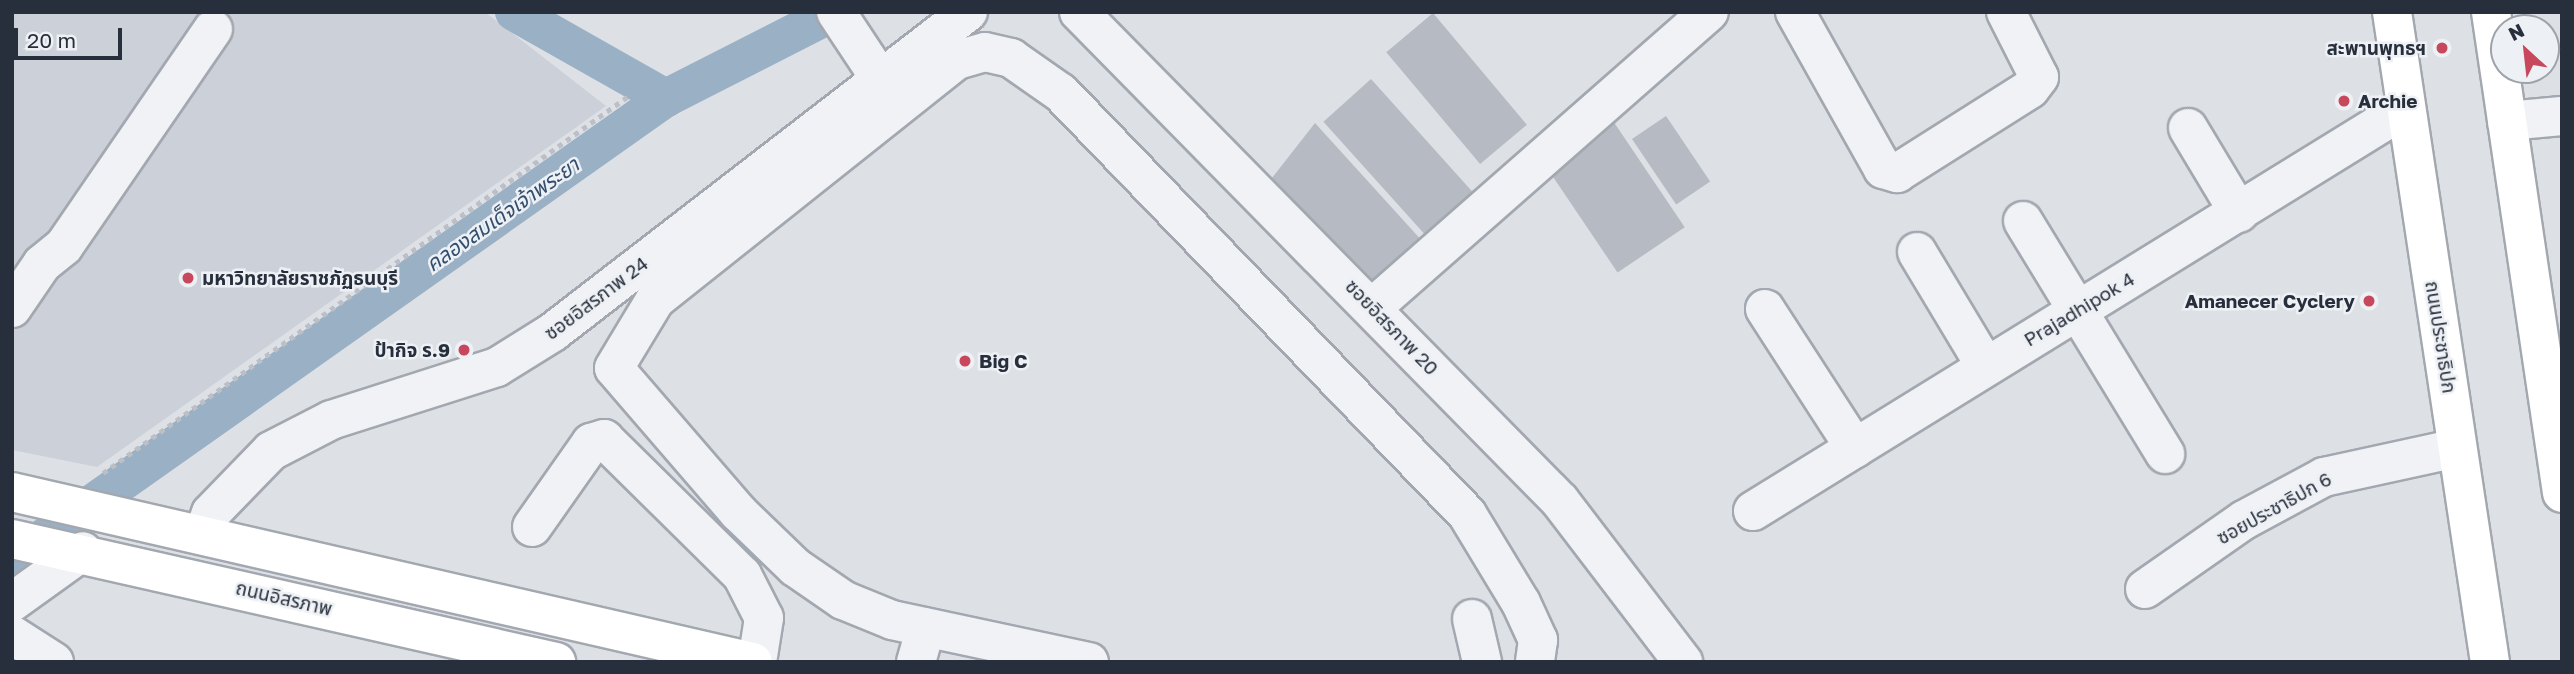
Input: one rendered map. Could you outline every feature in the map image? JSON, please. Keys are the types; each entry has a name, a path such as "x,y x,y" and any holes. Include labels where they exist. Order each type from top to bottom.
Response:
{"main road":[{"name":"ถนนประชาธิปก","path":"2392,12 2490,662"},
{"path":"2491,12 2562,493"},
{"path":"28,496 89,493 204,531 755,662"},
{"name":"ถนนอิสรภาพ","path":"12,539 68,549 556,662"}],"street":[{"name":"ซอยอิสรภาพ 24","path":"204,531 211,513 271,451 331,420 497,368 553,332 878,77 968,12"},
{"name":"ซอยอิสรภาพ 20","path":"1079,12 1373,307 1560,501 1683,662"},
{"path":"1373,307 1709,12"},
{"path":"1795,12 1883,169 1896,173 2030,89 2039,77 2006,12"},
{"path":"845,28 878,77"},
{"path":"12,308 41,264 64,246 213,29"},
{"path":"1089,662 921,644 844,600 795,568 614,368 655,300 957,60 985,52 1012,58 1061,93 1467,514 1521,603 1538,640 1535,662"},
{"name":"Prajadhipok 4","path":"1753,511 1985,365 2079,311 2406,108"},
{"path":"2507,121 2562,116"},
{"path":"2188,128 2239,213"},
{"path":"2024,221 2165,454"},
{"path":"1917,252 1985,365"},
{"path":"1765,309 1855,448"},
{"path":"532,527 592,443 604,439 743,575 764,618 755,662"},
{"name":"ซอยประชาธิปก 6","path":"2145,589 2244,520 2324,477 2457,448"},
{"path":"12,602 68,549"},
{"path":"1472,618 1482,662"},
{"path":"12,635 54,662"}],"path":[{"path":"89,493 631,94"}],"shaded area":[{"name":"มหาวิทยาลัยราชภัฏธนบุรี","path":"12,12 485,12 606,106 97,467 12,450"}],"building":[{"path":"1433,13 1527,125 1480,164 1386,52"},
{"path":"1371,79 1477,197 1430,240 1323,122"},
{"path":"1607,112 1685,227 1618,273 1540,157"},
{"path":"1666,116 1710,181 1676,204 1632,139"},
{"path":"1315,123 1424,243 1372,287 1268,183"}],"waterway":[{"path":"514,12 666,98"},
{"name":"คลองสมเด็จเจ้าพระยา","path":"12,560 666,98 835,12"}],"place":[{"name":"สะพานพุทธฯ","path":"2442,48"},
{"name":"Archie","path":"2344,101"},
{"name":"มหาวิทยาลัยราชภัฏธนบุรี","path":"188,278"},
{"name":"Amanecer Cyclery","path":"2369,301"},
{"name":"ป้ากิจ ร.9","path":"464,350"},
{"name":"Big C","path":"965,361"}]}
